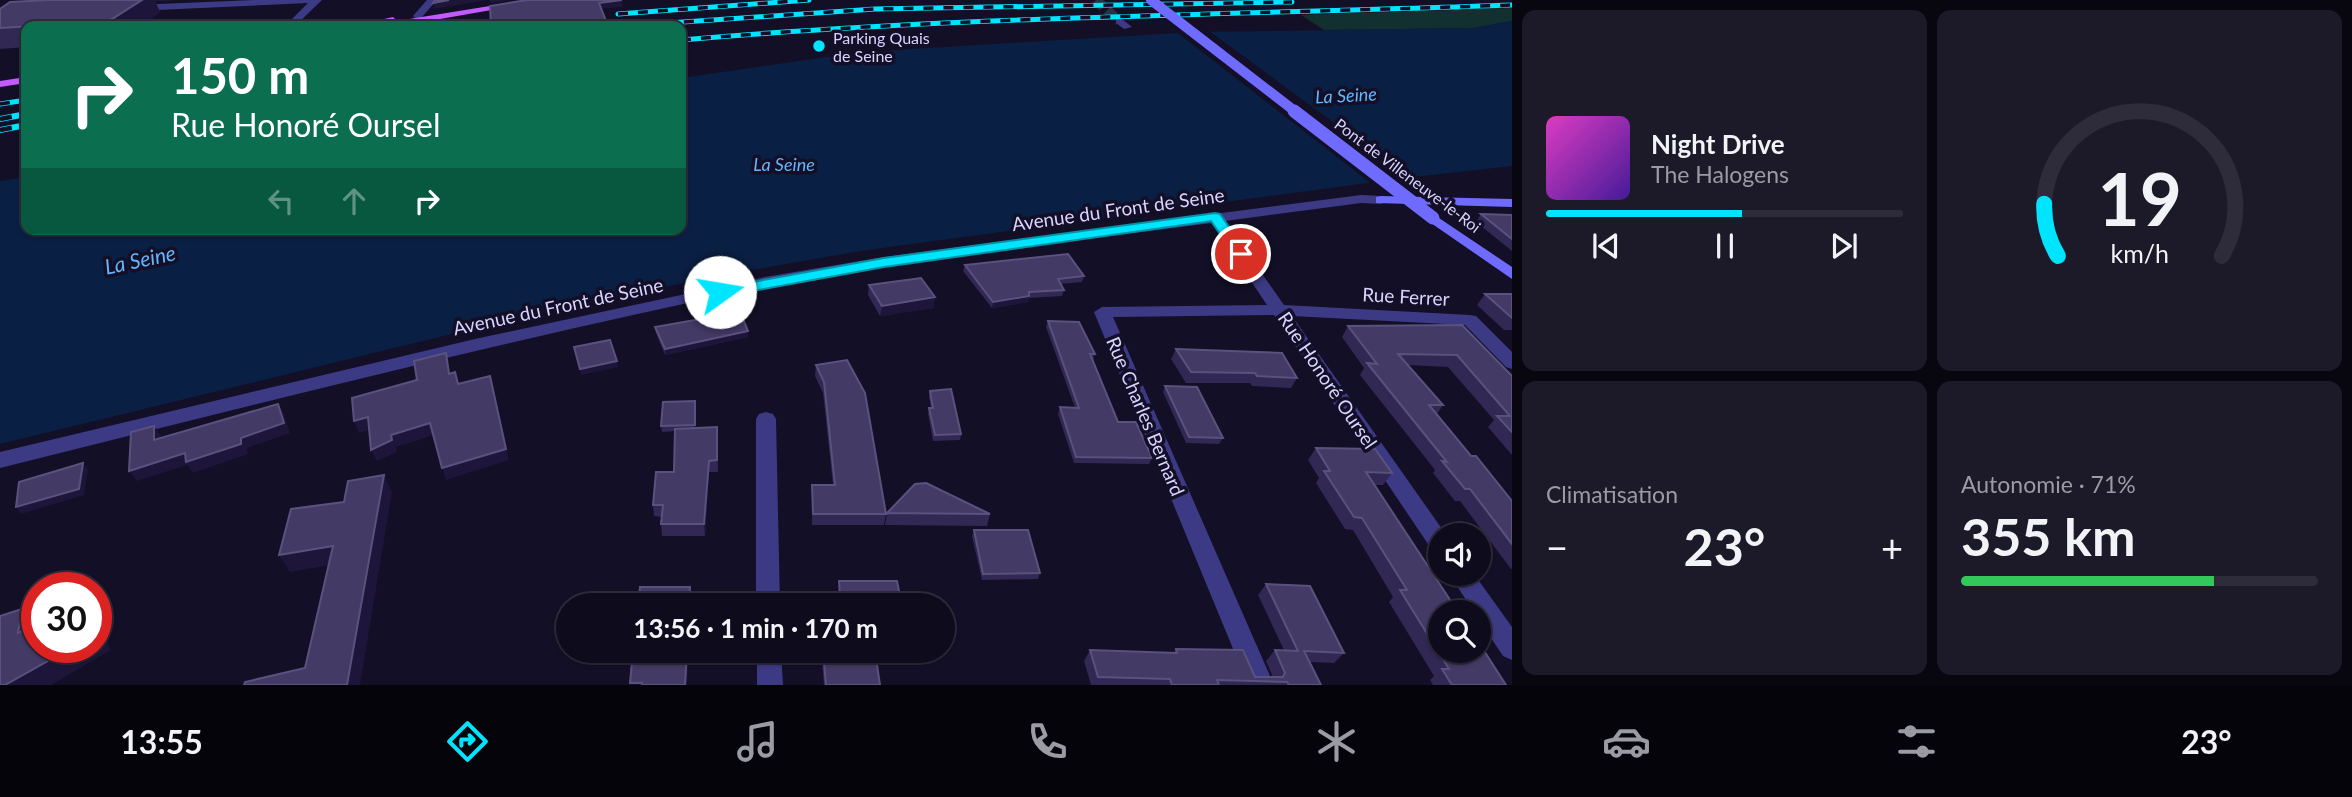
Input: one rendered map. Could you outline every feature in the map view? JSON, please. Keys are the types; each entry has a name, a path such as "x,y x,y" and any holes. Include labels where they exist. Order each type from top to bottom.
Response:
{"main road":[{"path":"388,21 510,0"},
{"path":"415,21 544,0"},
{"name":"Pont de Villeneuve-le-Roi","path":"1151,0 1433,218 1512,274"},
{"path":"0,84 21,81"},
{"path":"0,90 21,87"},
{"path":"1381,200 1512,203"}],"street":[{"path":"128,9 317,0"},
{"path":"295,21 317,0"},
{"path":"418,16 432,0"},
{"name":"Avenue du Front de Seine","path":"0,460 475,345 765,282 884,262 1215,217 1361,199 1381,200"},
{"name":"Rue Honoré Oursel","path":"1215,217 1428,526"},
{"name":"Rue Ferrer","path":"1280,310 1470,320 1512,363"},
{"name":"Rue Charles Bernard","path":"1261,685 1102,312 1280,310"},
{"path":"765,419 768,593"},
{"path":"1469,586 1512,648"},
{"path":"769,663 770,685"}],"green space":[{"path":"1512,8 1512,21 1474,28 1324,30 1301,15"}],"water":[{"name":"La Seine","path":"1512,21 1512,166 860,251 718,276 538,313 0,444 0,181 21,178 21,235 686,235 686,77 862,52 1193,32 1474,28"}],"pier":[{"path":"1205,28 1412,180 1373,185 1174,30"}],"building":[{"path":"142,0 105,21 21,21 21,27 0,28 0,9 10,2"},
{"path":"527,0 622,0 599,3 606,21 491,21 490,6"},
{"path":"1481,214 1512,215 1512,239"},
{"path":"1068,254 1084,276 1058,279 1064,290 1029,292 1029,296 993,302 965,265"},
{"path":"921,278 935,297 882,306 869,285"},
{"path":"1485,294 1512,294 1512,318"},
{"path":"740,312 748,331 665,349 655,327"},
{"path":"1048,321 1079,322 1095,354 1090,354 1118,422 1136,422 1152,458 1076,457 1060,407 1079,408"},
{"path":"1462,325 1512,376 1512,432 1497,416 1510,416 1457,355 1398,354 1443,405 1429,405 1471,456 1476,456 1512,501 1512,544 1470,489 1465,489 1442,461 1447,462 1367,363 1377,364 1348,326"},
{"path":"610,340 617,361 580,369 574,347"},
{"path":"1176,349 1282,353 1297,378 1257,376 1255,373 1191,372"},
{"path":"446,353 449,374 455,372 458,384 490,376 506,449 442,468 430,423 391,435 392,440 371,450 368,417 354,421 352,398 417,380 414,361"},
{"path":"847,360 865,393 886,514 813,514 812,485 835,485 824,382 816,365"},
{"path":"1165,386 1197,387 1223,438 1189,437"},
{"path":"951,389 961,434 935,435 929,408 933,408 930,391"},
{"path":"695,401 695,425 661,426 663,402"},
{"path":"278,404 284,423 241,438 241,444 186,462 185,453 129,471 131,432 154,426 154,440"},
{"path":"717,427 717,460 709,461 704,524 661,524 663,505 653,505 656,472 674,472 675,429"},
{"path":"1316,448 1375,449 1392,473 1366,472 1428,566 1428,586 1441,586 1450,600 1428,600 1428,635 1400,590 1407,590 1362,518 1354,517 1324,471 1330,471"},
{"path":"83,463 79,489 16,507 19,482"},
{"path":"384,475 347,685 244,685 245,682 305,668 333,546 279,555 291,509 344,502 348,481"},
{"path":"926,483 990,514 887,513 915,484"},
{"path":"974,530 1028,530 1040,573 983,574"},
{"path":"839,581 897,581 899,593 840,593"},
{"path":"1266,584 1310,586 1344,653 1304,651 1321,685 1217,680 1219,685 1172,685 1170,679 1098,677 1090,650 1177,653 1176,649 1243,650 1255,677 1283,677 1285,673 1275,650 1298,651"},
{"path":"640,587 690,587 690,593 639,593"},
{"path":"21,609 18,633 21,631 21,663 44,663 5,685 0,685 0,616"},
{"path":"1491,662 1506,685 1452,685 1442,669 1449,669 1445,663"},
{"path":"632,663 686,663 685,685 630,683"},
{"path":"824,663 877,663 880,685 826,685"}],"tunnel":[{"path":"1096,0 1119,21"}],"railway":[{"path":"618,14 809,0"},
{"path":"686,22 875,9 1292,2"},
{"path":"686,40 993,21 1512,5"},
{"path":"0,104 21,101"},
{"path":"0,119 21,115"},
{"path":"0,130 21,126"}],"place":[{"name":"Parking Quais de Seine","path":"819,46"}],"route":[{"path":"720,292 884,262 1215,217 1241,254"}]}
